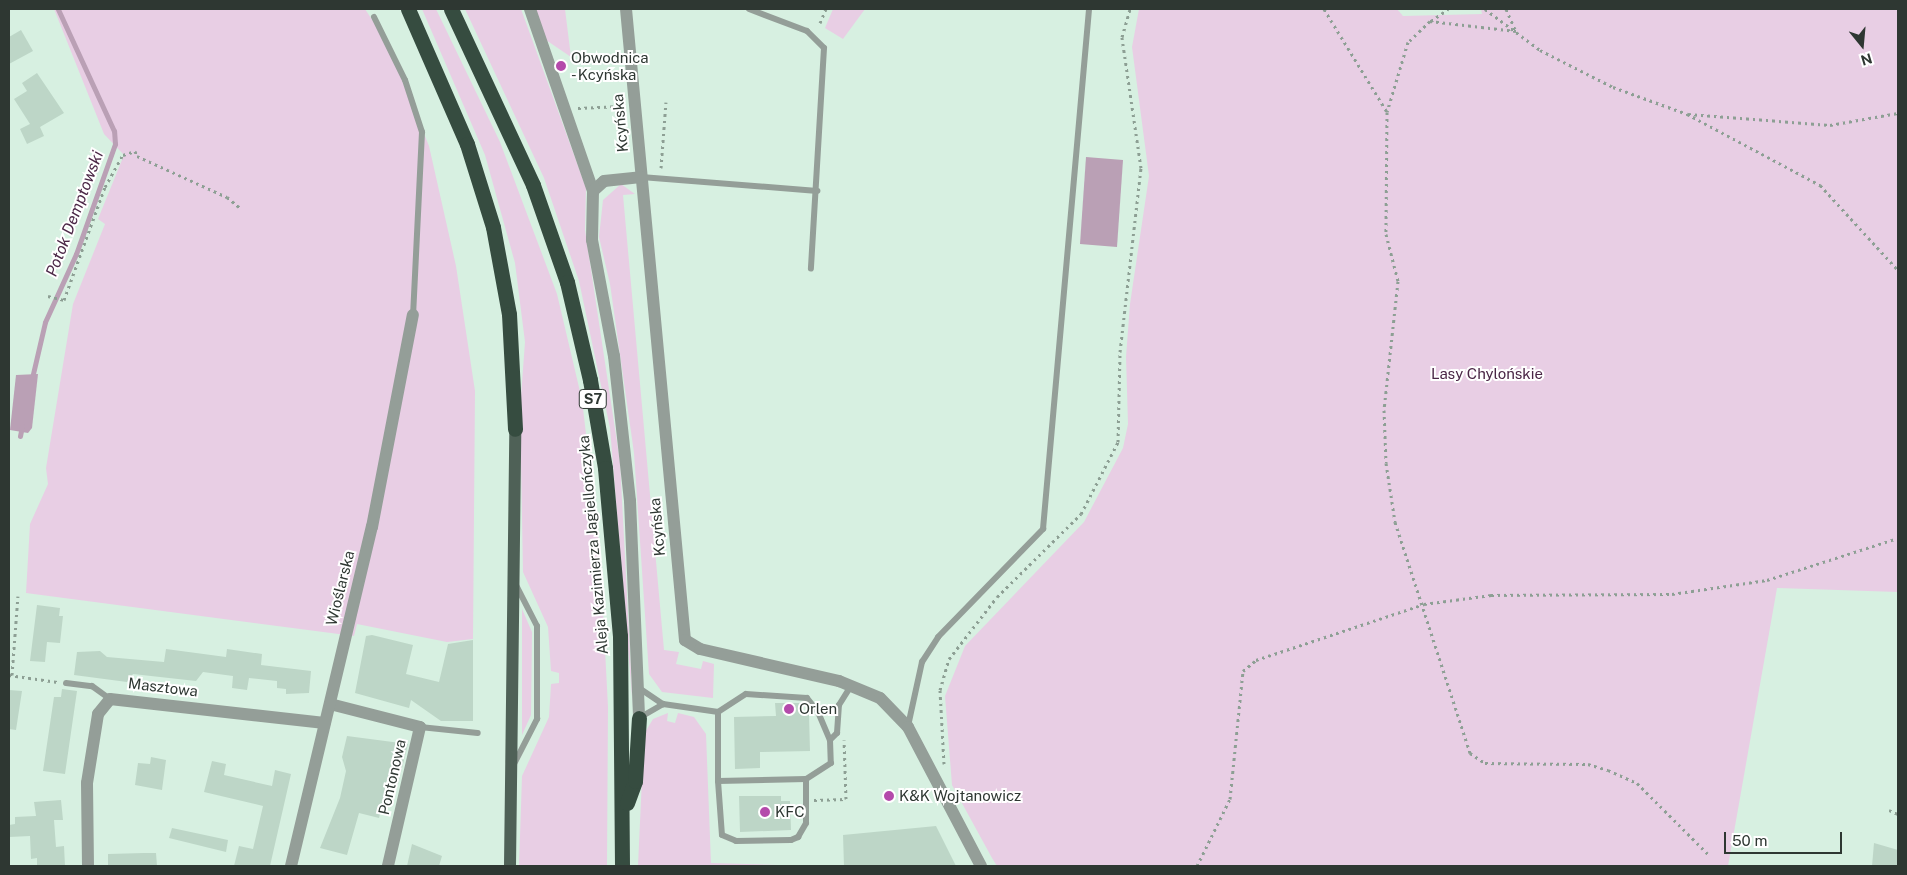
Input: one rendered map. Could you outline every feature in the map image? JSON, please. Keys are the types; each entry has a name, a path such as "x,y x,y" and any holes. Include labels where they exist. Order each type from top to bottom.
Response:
{"highway":[{"path":"408,9 467,144 493,227 509,314 515,430"},
{"name":"Aleja Kazimierza Jagiellończyka","path":"451,9 533,185 583,346 600,431 616,576 623,814 622,866"},
{"path":"623,814 634,781 640,718"}],"main road":[{"path":"510,866 515,430"}],"street":[{"path":"530,9 593,190 592,240 612,346 630,501 640,718"},
{"name":"Kcyńska","path":"626,9 685,640 700,649 852,686 880,698 908,727 981,866"},
{"path":"593,190 604,181 641,177"},
{"name":"Wioślarska","path":"291,866 372,527 413,315"},
{"name":"Masztowa","path":"88,866 87,783 98,714 110,699 325,722"},
{"name":"Pontonowa","path":"330,704 420,726 388,866"}],"lane":[{"path":"749,9 807,31 824,48 811,269"},
{"path":"908,727 922,662 938,636 1043,529 1089,9"},
{"path":"374,17 405,80 422,132 413,315"},
{"path":"641,177 817,191"},
{"path":"512,769 537,719 537,626 513,579"},
{"path":"66,683 92,686 110,699"},
{"path":"830,740 837,733 838,705 852,686"},
{"path":"639,688 663,704 718,712 746,694 797,694 813,704 830,740 831,762 806,778 718,780"},
{"path":"640,718 663,704"},
{"path":"718,712 718,829 728,840 798,837 806,823 806,778"},
{"path":"420,726 478,732"}],"path":[{"path":"820,23 826,9"},
{"path":"945,772 940,690 950,659 997,598 1082,514 1118,442 1120,352 1141,168 1122,37 1130,9"},
{"path":"1324,9 1387,112"},
{"path":"1448,9 1430,21 1408,42 1387,112 1386,234 1398,281 1384,410 1386,463 1395,522 1424,604 1470,753 1485,763 1588,764 1608,770 1637,783 1709,855"},
{"path":"1485,9 1540,50 1613,87 1687,114 1830,125 1898,113"},
{"path":"1506,9 1516,31"},
{"path":"1430,21 1516,31"},
{"path":"660,179 666,102"},
{"path":"575,109 634,105"},
{"path":"1687,114 1709,130 1820,185 1898,270"},
{"path":"48,296 64,300 105,187 123,155 135,151 136,156 227,197 240,208"},
{"path":"1197,866 1230,799 1243,671 1288,646 1424,604 1491,596 1672,594 1767,580 1898,538"},
{"path":"18,596 10,675 66,683"},
{"path":"807,800 846,800 844,734"},
{"path":"1889,810 1898,814"}],"green space":[{"path":"54,9 365,9 386,41 429,146 456,266 475,391 473,639 447,642 357,624 354,636 26,593 30,524 48,484 46,468 73,304 105,224 98,219 124,155 104,134"},
{"path":"422,9 436,9 500,142 557,294 582,400 600,553 608,707 607,866 519,866 522,776 549,717 551,684 559,683 559,673 551,671 548,627 523,572 520,410 525,342 515,263 485,155"},
{"path":"465,9 521,9 586,188 585,230 620,462 633,709 610,428 579,281 544,178"},
{"path":"534,9 565,9 571,57 543,38"},
{"path":"833,9 865,9 843,39 825,28"},
{"name":"Lasy Chylońskie","path":"1139,9 1397,9 1403,16 1482,14 1481,9 1898,9 1898,592 1777,588 1728,866 997,866 952,785 945,696 965,646 1084,522 1123,448 1128,424 1126,357 1130,304 1149,176 1132,47"},
{"path":"621,184 635,194 623,195 664,650 679,652 676,664 701,669 703,661 714,664 713,698 662,692 649,674 634,453 610,284 599,237 603,200"},
{"path":"522,609 532,632 531,715 522,735"},
{"path":"668,713 667,721 675,723 678,713 694,717 706,734 711,863 810,866 638,866 644,734 653,719"}],"shaded area":[{"path":"1086,157 1123,160 1117,247 1080,244"},
{"path":"38,374 32,428 28,433 10,430 16,375"}],"building":[{"path":"21,30 33,51 9,64 9,37"},
{"path":"37,73 64,113 40,127 44,136 27,144 20,129 30,124 14,99 27,91 22,83"},
{"path":"37,605 60,608 59,616 63,616 60,643 47,642 45,662 30,661"},
{"path":"372,635 413,645 406,674 439,682 448,644 473,640 473,721 441,721 411,700 409,708 355,693 366,636"},
{"path":"166,649 226,657 227,649 262,654 261,665 311,671 309,693 286,694 286,689 277,688 277,681 249,678 247,690 232,688 233,676 203,672 196,681 133,674 127,682 74,675 77,652 100,651 107,657 164,662"},
{"path":"62,689 77,691 65,774 43,771 54,697 61,697"},
{"path":"9,690 22,691 16,730 9,729"},
{"path":"775,703 802,703 802,715 809,714 810,751 760,752 760,768 735,769 734,717 776,716"},
{"path":"347,736 408,744 398,784 388,782 379,818 359,813 347,855 320,848 340,798 346,771 342,757"},
{"path":"151,757 166,760 162,790 135,785 138,763 150,764"},
{"path":"212,761 226,764 224,775 272,786 275,770 291,774 270,866 234,866 239,846 253,849 263,806 204,792"},
{"name":"KFC","path":"739,796 781,796 781,801 790,801 791,830 740,832"},
{"path":"61,800 63,820 54,820 56,847 64,846 65,866 37,866 37,858 31,859 30,836 9,837 9,825 15,824 15,817 36,816 34,802"},
{"path":"936,826 956,866 844,866 843,835"},
{"path":"172,828 228,840 226,852 169,838"},
{"path":"1874,843 1898,850 1898,866 1872,866"},
{"path":"412,844 442,856 439,866 407,866"},
{"path":"156,853 157,866 108,866 108,854"}],"waterway":[{"name":"Potok Demptowski","path":"32,378 45,322 76,254 115,144 114,131 58,9"},
{"name":"Potok Demptowski","path":"20,436 22,426"}],"place":[{"name":"Obwodnica - Kcyńska","path":"561,66"},
{"name":"Orlen","path":"789,709"},
{"name":"K&K Wojtanowicz","path":"889,796"},
{"name":"KFC","path":"765,812"}]}
